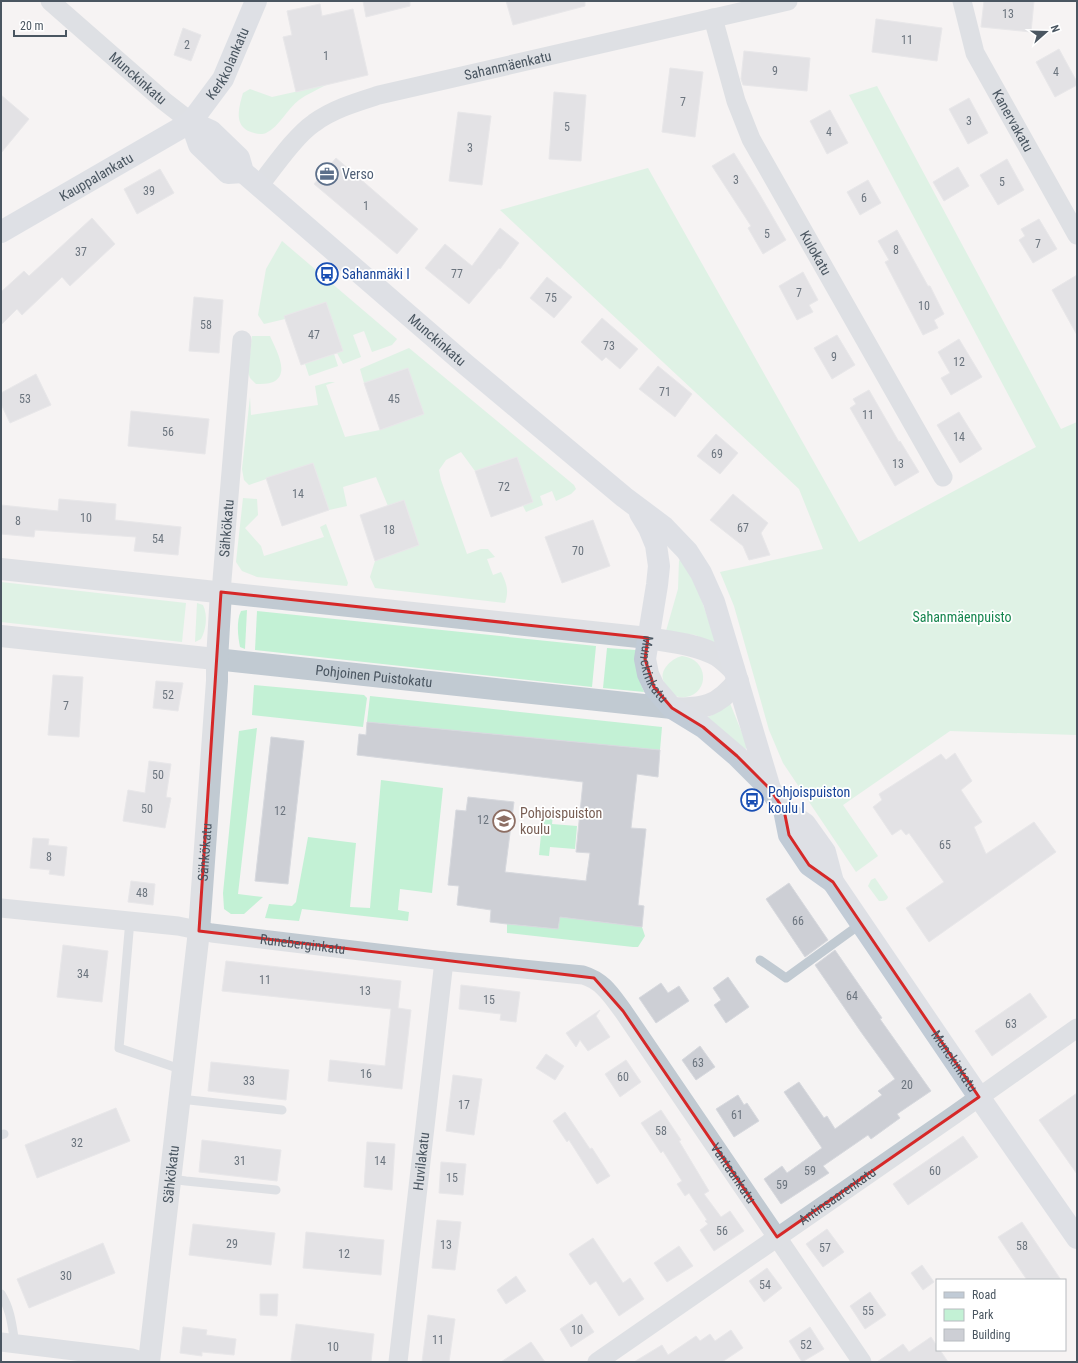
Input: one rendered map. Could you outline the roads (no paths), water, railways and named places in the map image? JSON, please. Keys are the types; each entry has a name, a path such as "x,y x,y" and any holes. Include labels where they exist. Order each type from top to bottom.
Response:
{"main road":[{"name":"Kerkkolankatu","path":"191,122 223,79 256,1"},
{"name":"Munckinkatu","path":"191,122 211,131 239,158 251,179 465,364 635,505 664,527 687,551 701,573 714,602 770,789"},
{"name":"Kauppalankatu","path":"1,232 191,122"},
{"name":"Munckinkatu","path":"635,505 649,528 656,545 659,566 645,659 648,674 654,687 672,708 703,727 732,751 770,789 784,810 805,824 825,852 833,882 1077,1238"}],"street":[{"name":"Munckinkatu","path":"50,1 164,101 191,122"},
{"name":"Sahanmäenkatu","path":"251,179 281,158 314,122 328,114 380,95 788,1"},
{"name":"Kanervakatu","path":"962,1 975,54 1077,235"},
{"name":"Kulokatu","path":"713,18 736,101 752,139 943,477"},
{"name":"Sähkökatu","path":"149,1362 199,931 217,681 217,660 242,340"},
{"path":"1,569 648,638 697,647 708,651 719,657 736,675"},
{"name":"Pohjoinen Puistokatu","path":"1,636 672,708 691,709 704,707 731,690 736,675"},
{"name":"Runeberginkatu","path":"1,908 130,920 178,926 199,931 444,961 583,975 594,978 603,986"},
{"name":"Huvilakatu","path":"398,1362 444,961"},
{"name":"Vantaankatu","path":"603,986 623,1011 862,1362"},
{"name":"Antinsaarenkatu","path":"597,1362 1077,1028"},
{"path":"8,1343 132,1358 144,1362"}],"lane":[{"path":"130,920 118,1048 183,1070"},
{"path":"760,960 786,978 862,923"},
{"path":"180,1098 282,1110"},
{"path":"171,1179 276,1190"},
{"path":"1,1294 7,1303 11,1316 8,1343"}],"place":[{"name":"Verso","path":"327,174"},
{"name":"Sahanmäki I","path":"327,274"},
{"name":"Pohjoispuiston koulu I","path":"752,800"},
{"name":"Pohjoispuiston koulu","path":"504,821"}],"park label":[{"name":"Sahanmäenpuisto","path":"962,617"}]}
